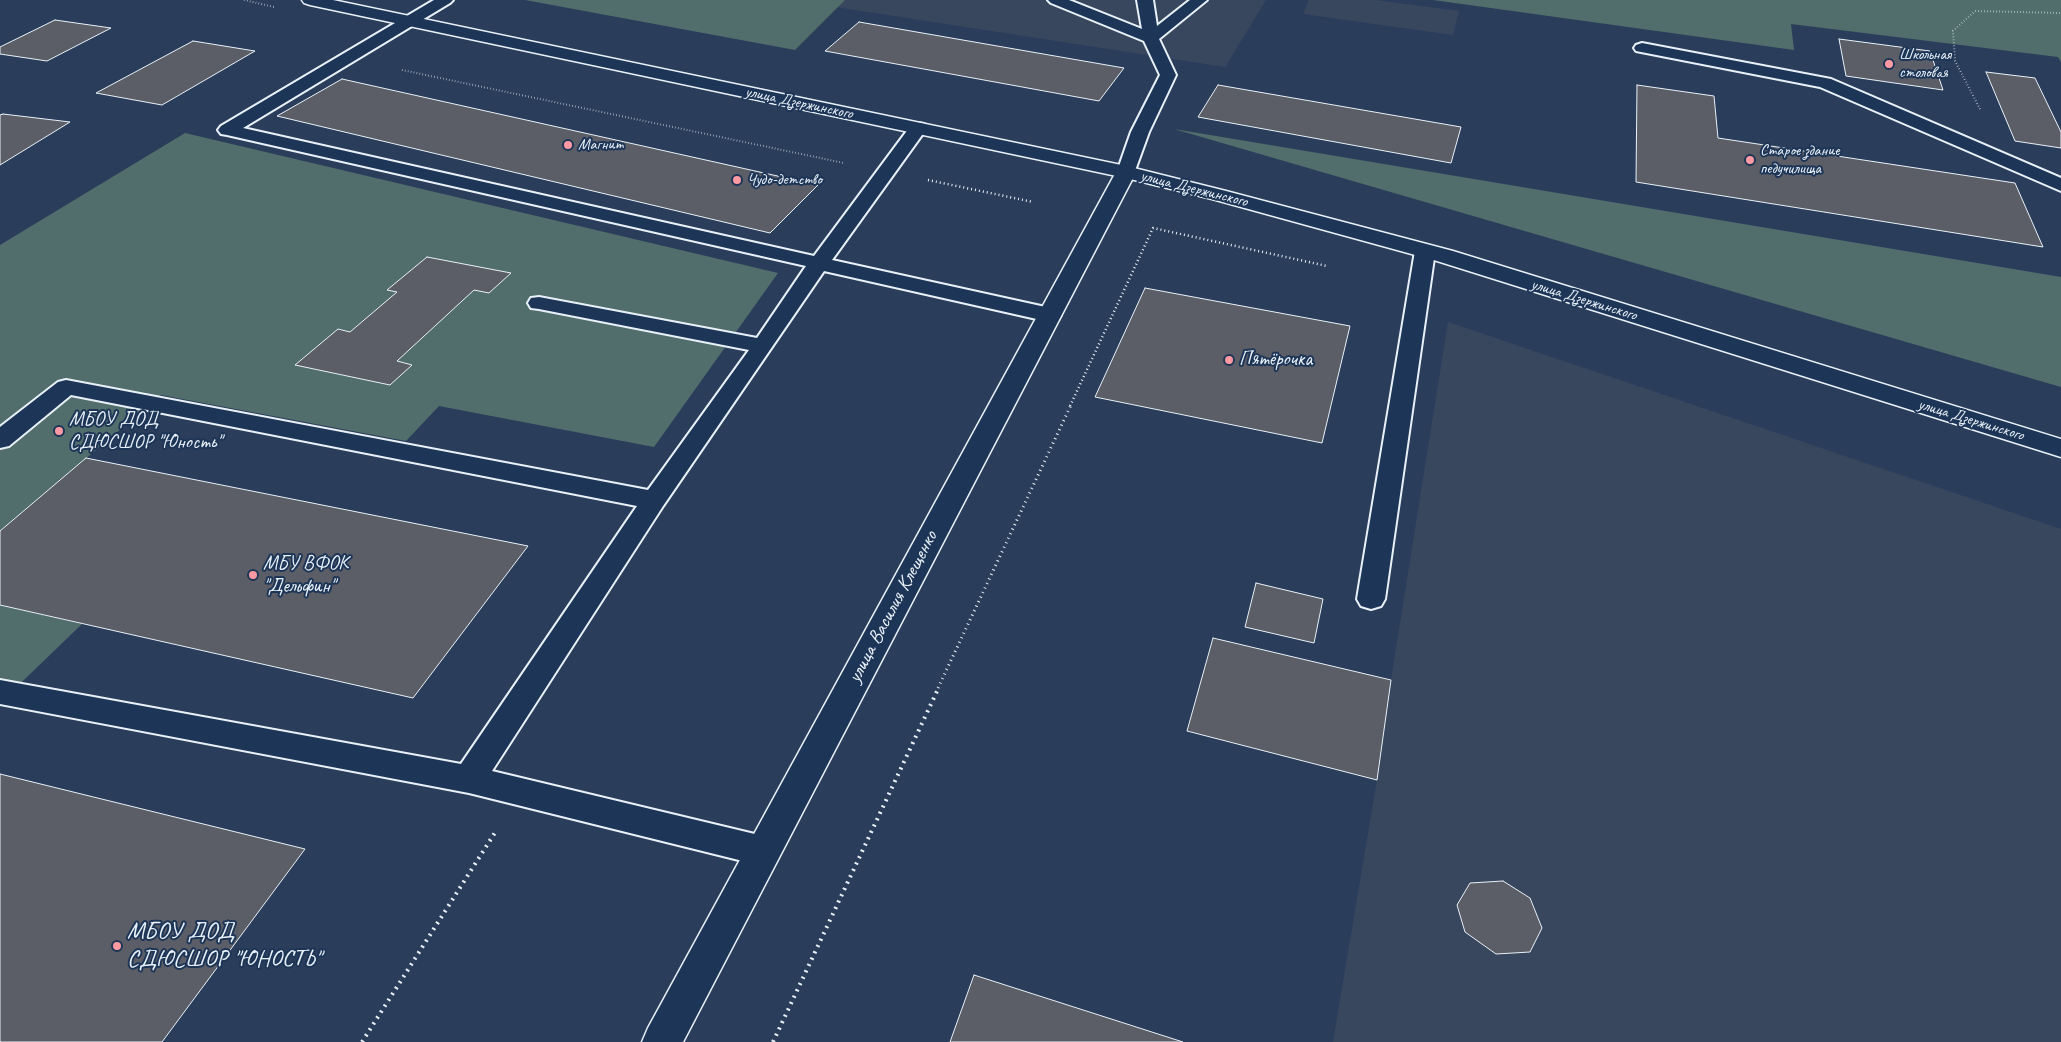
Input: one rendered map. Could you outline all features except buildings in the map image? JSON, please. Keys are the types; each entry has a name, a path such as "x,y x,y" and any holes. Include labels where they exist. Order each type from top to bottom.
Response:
{"main road":[{"name":"улица Дзержинского","path":"310,0 1126,172 1219,195 1425,251 2061,448"},
{"name":"улица Василия Клещенко","path":"662,1042 1126,172"}],"lane":[{"path":"445,0 408,20 227,130 1050,315"},
{"path":"1056,0 1151,38"},
{"path":"1126,172 1140,132 1168,75 1151,38 1145,0"},
{"path":"1151,38 1198,0"},
{"path":"1642,48 1825,82 2061,185"},
{"path":"469,779 654,500 819,263 918,128"},
{"path":"1371,599 1425,251"},
{"path":"539,303 763,346"},
{"path":"0,440 66,387 654,500"},
{"path":"0,692 469,779 763,851"}],"path":[{"path":"1981,112 1955,62 1953,31 1975,11 2061,13"},
{"path":"346,58 1033,202"},
{"path":"773,1042 1153,228 1334,267"},
{"path":"362,1042 521,792"}],"shaded area":[{"path":"845,0 1266,0 1225,67 836,7"},
{"path":"1309,0 1375,0 1459,11 1453,35 1303,14"},
{"path":"1448,322 2061,529 2061,1042 1333,1042 1377,780"}],"green space":[{"path":"525,0 845,0 795,50"},
{"path":"1433,0 2061,0 2061,62 2058,57 1791,24 1794,50"},
{"path":"1174,129 2061,277 2061,387"},
{"path":"185,133 778,273 654,447 439,406 406,441 161,395 0,531 0,245"},
{"path":"0,605 82,624 0,703"}],"place":[{"name":"Школьная столовая","path":"1889,64"},
{"name":"Магнит","path":"568,145"},
{"name":"Старое здание педучилища","path":"1750,160"},
{"name":"Чудо-детство","path":"737,180"},
{"name":"Пятёрочка","path":"1229,360"},
{"name":"МБОУ ДОД СДЮСШОР \"Юность\"","path":"59,431"},
{"name":"МБУ ВФОК \"Дельфин\"","path":"253,575"},
{"name":"МБОУ ДОД СДЮСШОР \"ЮНОСТЬ\"","path":"117,946"}]}
